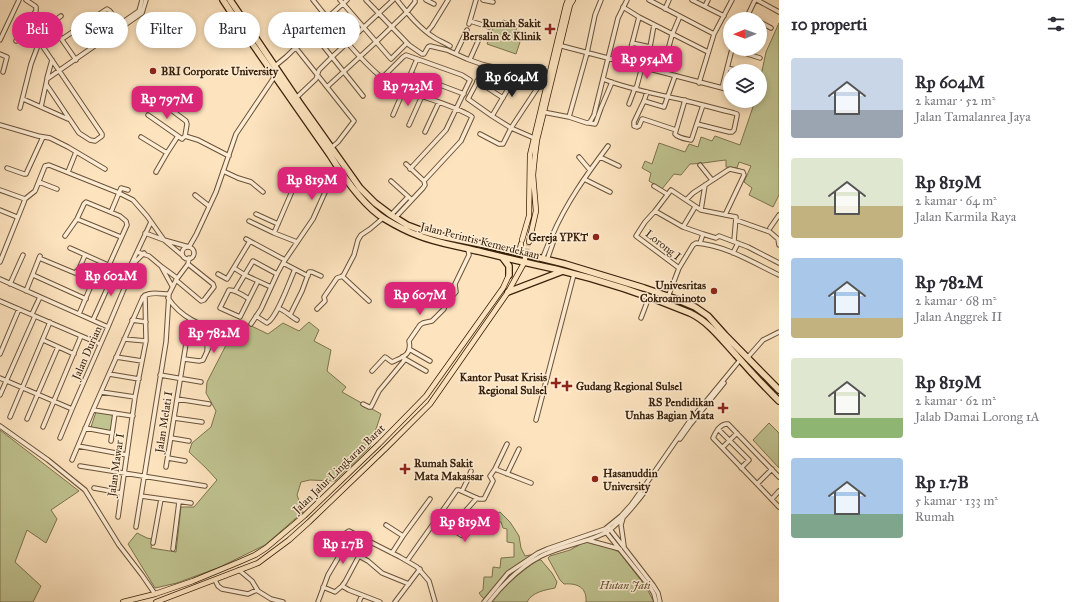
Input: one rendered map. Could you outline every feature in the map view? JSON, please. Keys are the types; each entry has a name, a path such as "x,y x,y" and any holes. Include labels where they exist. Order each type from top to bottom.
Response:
{"highway":[{"name":"Jalan Perintis Kemerdekaan","path":"223,0 275,76 360,188 375,203 393,217 407,225 423,231 519,252 597,273 668,296 695,307 708,316 779,390"},
{"name":"Jalan Perintis Kemerdekaan","path":"230,0 296,98 300,108 339,170 371,208 383,218 416,235 503,258 563,271 604,282 649,297 696,316 706,323 779,401"},
{"path":"517,261 519,252"},
{"path":"526,263 528,255"},
{"path":"503,258 509,266 509,275"},
{"path":"508,292 563,271"},
{"path":"673,306 676,299"},
{"path":"758,380 764,374"}],"main road":[{"path":"519,252 529,216 534,138 542,111 546,78 559,45 568,0"},
{"path":"529,242 536,211 532,155 559,45 573,0"},
{"name":"Jalan Jalur Lingkaran Barat","path":"156,602 258,562 270,555 309,522 390,445 430,404 508,292 526,263"},
{"name":"Jalan Jalur Lingkaran Barat","path":"123,602 155,594 255,555 266,548 304,516 379,444 426,396 488,310 503,288 509,275"},
{"path":"304,516 309,522"}],"street":[{"path":"0,40 19,0"},
{"path":"26,0 35,6 36,10 35,12"},
{"path":"128,20 139,11 142,0"},
{"path":"128,22 142,13 146,0"},
{"path":"312,0 322,12"},
{"path":"340,0 391,59 407,43"},
{"path":"334,12 348,0"},
{"path":"366,0 407,43 422,54 424,54 430,46 456,53 484,65 546,78 503,144 499,144 480,134"},
{"path":"360,30 393,0"},
{"path":"397,0 427,32 450,46"},
{"path":"327,87 361,57 407,12 415,0"},
{"path":"426,0 434,4"},
{"path":"427,32 448,0"},
{"path":"476,0 469,23 489,27"},
{"path":"483,0 492,2"},
{"path":"570,118 596,13 601,0"},
{"path":"589,123 593,117 618,18 626,0"},
{"path":"649,0 714,34"},
{"path":"665,9 669,0"},
{"path":"692,0 723,15"},
{"path":"705,6 708,0"},
{"path":"726,12 732,0"},
{"path":"750,12 756,0 779,12"},
{"path":"623,8 672,35 708,52"},
{"path":"102,12 107,9 111,12"},
{"path":"662,72 672,35 680,16"},
{"path":"628,64 638,17"},
{"path":"699,83 714,34 723,18"},
{"path":"632,43 650,47 654,25"},
{"path":"767,26 771,28"},
{"path":"456,53 467,30"},
{"path":"470,60 479,39"},
{"path":"63,40 76,60"},
{"path":"559,45 723,89"},
{"path":"20,108 37,48"},
{"path":"44,48 102,136 96,141 90,140 81,134 69,120 46,84"},
{"path":"47,78 92,48"},
{"path":"275,66 296,48 354,121 338,142 331,148"},
{"path":"325,48 363,96"},
{"path":"296,98 316,79 319,70 342,48"},
{"path":"353,48 381,77"},
{"path":"0,54 7,58 3,72"},
{"path":"393,217 412,200 425,185 424,181 461,140 472,118 456,108 422,96 393,84 383,78 405,56 409,56 462,76 470,81 456,108 446,130 410,169"},
{"path":"754,56 760,58"},
{"path":"393,115 417,59"},
{"path":"41,107 52,60"},
{"path":"629,104 636,88 642,67"},
{"path":"512,82 498,72 484,69 468,99 512,128 534,138"},
{"path":"492,116 518,72"},
{"path":"411,74 464,94"},
{"path":"184,256 182,253 183,250 189,247 196,235 217,188 236,134 275,76"},
{"path":"644,101 663,107 666,104 675,76"},
{"path":"603,79 647,92 685,100 737,114 734,130 732,132 697,124"},
{"path":"477,81 503,98"},
{"path":"542,111 595,124 612,82"},
{"path":"647,92 634,122 634,126 638,126 642,119 644,119 676,130"},
{"path":"409,125 422,96"},
{"path":"23,99 69,120"},
{"path":"685,100 675,133 676,135 691,140 703,105"},
{"path":"425,132 439,102"},
{"path":"166,106 186,121 185,136"},
{"path":"148,115 182,139 185,136 198,140 229,156"},
{"path":"0,125 50,138 105,169"},
{"path":"156,172 178,136"},
{"path":"7,168 26,174 43,137"},
{"path":"141,137 167,153"},
{"path":"545,259 554,240 552,236 576,191 608,146"},
{"path":"68,172 76,152"},
{"path":"600,156 619,166"},
{"path":"579,157 590,170"},
{"path":"406,164 424,181"},
{"path":"0,262 25,200 35,191 45,166 49,165 133,200 147,216 164,240 185,258 189,258"},
{"path":"700,165 712,180"},
{"path":"686,200 693,193 729,169 744,173 725,215"},
{"path":"251,324 264,303 284,261 313,219 330,179 339,170"},
{"path":"223,171 252,183 263,192"},
{"path":"584,179 610,192"},
{"path":"391,181 412,200"},
{"path":"39,182 57,189"},
{"path":"701,210 705,185"},
{"path":"654,186 667,194"},
{"path":"111,212 122,188 128,190"},
{"path":"274,233 293,189"},
{"path":"0,190 25,200"},
{"path":"779,245 778,239 770,232 736,220 735,217 701,210 671,190 655,210 682,227 716,238 719,236 736,242 779,263"},
{"path":"195,195 209,206"},
{"path":"393,217 408,197"},
{"path":"65,236 77,219 86,202 120,216 126,222 126,226 109,265"},
{"path":"682,227 695,206"},
{"path":"0,210 18,217"},
{"name":"Lorong I","path":"655,210 636,236 679,268"},
{"path":"256,214 278,224"},
{"path":"770,228 779,215"},
{"path":"317,309 325,300 324,297 337,278 342,276 352,260 361,235 370,230 383,218"},
{"path":"77,219 121,238"},
{"path":"733,253 736,242 736,220"},
{"path":"249,221 297,242"},
{"name":"Jalan Durian","path":"60,438 124,289 131,266 151,222"},
{"path":"136,527 166,338 168,296 176,279 188,264 189,258 193,256 194,252 189,247 145,233"},
{"path":"700,243 703,234"},
{"path":"218,274 226,279 234,268 248,240 284,261 294,269 308,276"},
{"path":"668,296 679,268 693,245 696,243 716,247 733,253 779,275"},
{"path":"70,248 128,274"},
{"path":"363,404 371,407 379,391 408,353 410,349 409,341 420,325 432,321 444,309 445,304 456,292 455,284 469,255 468,249"},
{"path":"137,252 144,253 149,256 201,302 214,287 213,284 188,264"},
{"path":"131,266 144,253"},
{"path":"10,284 22,255"},
{"path":"26,291 40,257 76,274 85,255"},
{"path":"235,291 252,261 277,274"},
{"path":"79,314 101,262"},
{"path":"162,267 172,286"},
{"path":"234,268 245,275 271,287"},
{"path":"93,320 116,269"},
{"path":"256,316 267,323 269,322 278,308 294,269"},
{"path":"290,315 302,291 309,272 322,276"},
{"path":"536,420 574,274"},
{"path":"32,275 86,299"},
{"path":"342,276 369,301"},
{"path":"0,279 108,327"},
{"path":"249,299 235,291 229,290 220,308 240,317 249,299 258,281"},
{"path":"72,460 142,299 145,295 150,294 168,296"},
{"name":"Jalan Mawar I","path":"118,517 135,398 146,341 145,295"},
{"path":"168,296 173,305 190,319 208,328 215,334 204,360 184,359"},
{"path":"0,395 34,315 40,297"},
{"path":"641,318 649,297"},
{"path":"0,302 100,344"},
{"path":"167,314 173,305"},
{"path":"278,308 287,312 297,320"},
{"path":"0,354 19,309"},
{"name":"Jalan Melati I","path":"166,467 190,319"},
{"path":"132,320 146,322"},
{"path":"10,417 50,322"},
{"path":"207,353 208,328"},
{"path":"748,357 763,340 779,332"},
{"path":"43,427 81,336"},
{"path":"124,339 146,341"},
{"path":"43,340 74,354"},
{"path":"27,419 58,347"},
{"path":"410,349 430,361"},
{"path":"116,357 142,361"},
{"path":"372,371 386,357 392,362 404,358 426,371"},
{"path":"609,528 623,518 688,426 741,361"},
{"path":"109,374 139,378"},
{"path":"160,376 200,382"},
{"path":"0,378 72,408"},
{"path":"101,392 135,398"},
{"path":"177,399 209,404"},
{"path":"93,410 133,416"},
{"path":"111,441 115,414"},
{"path":"174,418 202,422"},
{"path":"779,477 728,424 724,424 718,429 714,438 779,507"},
{"path":"0,426 48,460 85,490 119,545 155,594"},
{"path":"85,428 112,433"},
{"path":"718,429 749,460"},
{"path":"723,447 737,433"},
{"path":"171,438 189,441"},
{"path":"460,490 482,500 485,498 493,481 490,476 507,444"},
{"path":"78,446 127,455"},
{"path":"507,474 519,449"},
{"path":"741,468 756,453"},
{"path":"168,458 185,461"},
{"path":"80,466 205,486"},
{"path":"495,469 530,483"},
{"path":"757,484 772,469"},
{"path":"407,561 437,520 456,490 460,490 468,479 471,471"},
{"path":"94,488 121,493"},
{"path":"772,499 779,491"},
{"path":"141,496 191,503"},
{"path":"459,518 477,498"},
{"path":"153,543 161,499"},
{"path":"392,553 430,499"},
{"path":"484,602 508,573 538,553 587,540 606,531 636,501"},
{"path":"172,549 179,502"},
{"path":"437,520 465,536 474,528 486,513"},
{"path":"623,518 621,524 623,549"},
{"path":"386,525 403,536"},
{"path":"609,528 650,587 656,602"},
{"path":"606,531 653,585 658,593 660,602"},
{"path":"489,602 511,577 548,551 606,531"},
{"path":"318,602 331,569 341,553 344,536 347,532 351,532 418,568 429,581 434,602"},
{"path":"587,540 623,549"},
{"path":"323,587 335,592 342,586 367,541"},
{"path":"359,556 368,561 382,573 409,584"},
{"path":"395,602 409,584 418,568"},
{"path":"239,570 252,581 257,590 272,599 283,602"},
{"path":"215,580 218,586 222,589 248,594 257,590"},
{"path":"342,586 380,602"},
{"path":"359,602 362,595"}],"green space":[{"path":"503,20 518,25 516,30 523,33 516,54 487,44 495,22 501,24"},
{"path":"779,23 779,195 773,207 749,195 752,188 744,182 751,166 739,162 737,168 726,167 726,160 690,164 681,175 674,174 662,189 649,181 651,173 642,168 645,161 652,164 659,143 685,152 689,144 698,147 701,137 712,141 715,136 740,145 753,108 767,108 767,64 763,64 765,56 767,56 767,50"},
{"path":"239,320 268,334 283,323 299,331 309,322 319,330 314,341 331,350 327,371 346,387 342,392 381,414 370,447 335,481 310,480 301,482 297,495 303,512 265,545 220,567 177,583 155,588 128,544 137,533 152,539 151,548 176,552 181,507 194,507 217,480 189,452 192,443 211,427 216,411 206,393 207,382"},
{"path":"96,412 113,414 111,431 91,427"},
{"path":"769,423 779,433 779,468 753,440"},
{"path":"0,430 79,491 51,510 57,519 46,543 27,530 15,562 41,586 33,602 0,602"},
{"path":"500,512 510,522 519,536 521,548 525,556 535,554 538,559 525,564 508,577 487,601 479,593 483,590 484,577 492,577 493,567 500,568 501,558 514,557 514,543 507,542 507,529 503,528 501,522 491,522 487,518"},
{"name":"Hutan Jati","path":"589,542 609,547 619,552 646,587 654,602 586,602 583,589 577,585 564,584 560,580 548,558"},
{"path":"538,560 541,560 552,573 557,582 555,588 535,594 527,602 490,602 525,569"}],"tunnel":[{"path":"529,242 527,252 530,255"}],"place":[{"name":"Rumah Sakit Bersalin & Klinik","path":"550,29"},
{"name":"BRI Corporate University","path":"153,71"},
{"name":"Gereja YPKT","path":"596,237"},
{"name":"Univesritas Cokroaminoto","path":"714,291"},
{"name":"Kantor Pusat Krisis Regional Sulsel","path":"556,383"},
{"name":"Gudang Regional Sulsel","path":"567,386"},
{"name":"RS Pendidikan Unhas Bagian Mata","path":"723,408"},
{"name":"Rumah Sakit Mata Makassar","path":"405,469"},
{"name":"Hasanuddin University","path":"595,479"}]}
